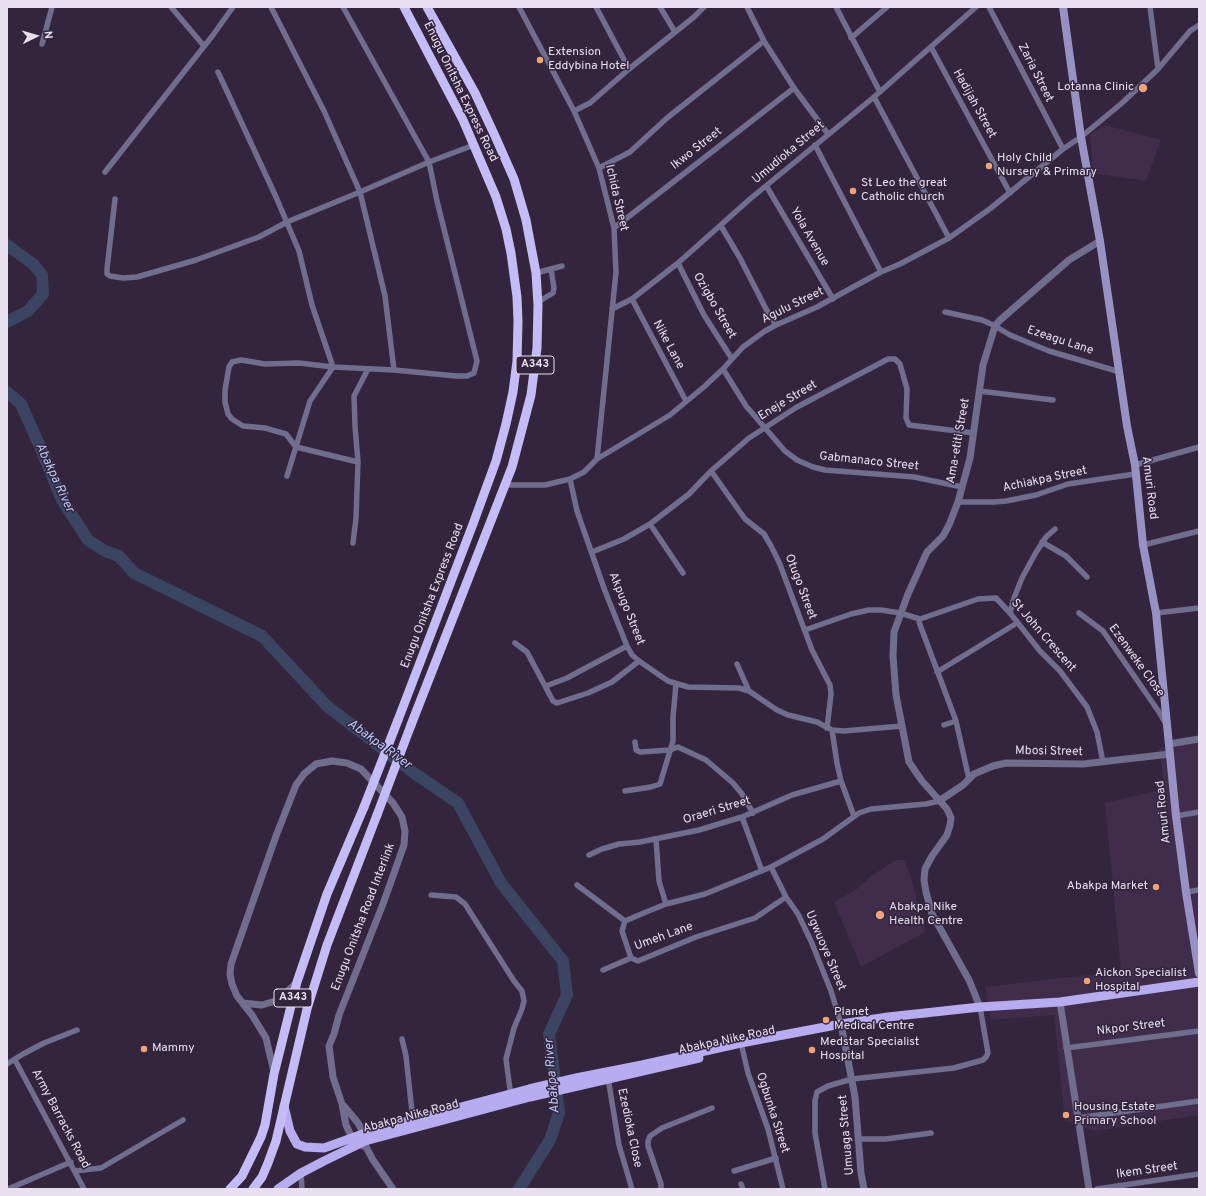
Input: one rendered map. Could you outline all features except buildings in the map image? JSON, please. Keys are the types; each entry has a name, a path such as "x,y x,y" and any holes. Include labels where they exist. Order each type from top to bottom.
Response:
{"highway":[{"name":"Enugu Onitsha Express Road","path":"230,1189 242,1176 261,1137 265,1125 274,1074 297,982 327,894 364,807 473,524 496,461 513,392 517,361 517,297 514,271 502,215 496,197 459,113 404,7"},
{"name":"Enugu Onitsha Express Road","path":"253,1189 262,1177 276,1141 307,1009 327,945 512,467 531,395 537,348 538,302 536,273 526,220 514,179 496,136 426,7"}],"main road":[{"name":"Amuri Road","path":"1063,7 1081,137 1100,242 1127,426 1135,470 1143,545 1156,613 1176,816 1199,973"},
{"name":"Abakpa Nike Road","path":"1060,1005 1199,982"},
{"name":"Abakpa Nike Road","path":"278,1189 301,1173 358,1141 374,1130 608,1075 741,1046 918,1013 1060,1005 1199,988"},
{"name":"Abakpa Nike Road","path":"358,1141 511,1098"},
{"path":"284,1105 290,1131 297,1144 305,1147 324,1148 358,1141"}],"street":[{"path":"42,44 52,7"},
{"path":"171,7 204,46"},
{"path":"105,172 233,7"},
{"path":"271,7 324,111 360,192 385,296 394,370"},
{"path":"343,7 429,162 437,201 477,361 474,373 468,376 334,367 299,363 265,364 241,360 232,362 229,367 225,390 225,402 228,414 232,419 243,426 265,428 286,434 296,447 358,462"},
{"name":"Ichida Street","path":"519,7 574,111 599,168 614,228 616,272 597,459"},
{"path":"596,7 629,69"},
{"path":"660,7 675,32"},
{"path":"574,111 590,103 629,69 694,17 704,7"},
{"path":"747,7 764,41 794,88 828,134"},
{"path":"836,7 880,92"},
{"path":"851,38 887,7"},
{"name":"Umudioka Street","path":"612,308 632,300 678,263 750,199 767,187 814,145 880,92 900,72 976,7"},
{"name":"Zaria Street","path":"989,7 1063,149"},
{"path":"1150,7 1158,69"},
{"name":"Agulu Street","path":"504,485 545,485 570,479 584,472 597,459 670,415 723,369 748,343 776,325 833,299 881,272 900,264 949,238 1010,193 1122,103 1158,69 1190,32 1199,25"},
{"path":"599,168 630,152 667,118 764,41"},
{"name":"Hadijah Street","path":"931,47 1010,193"},
{"path":"218,72 299,251 312,305 334,367"},
{"name":"Ikwo Street","path":"614,228 794,88"},
{"path":"874,97 949,238"},
{"path":"115,199 107,269 108,274 110,276 123,278 137,277 196,260 259,236 287,222 429,162 474,145"},
{"path":"814,145 881,272"},
{"name":"Yola Avenue","path":"767,187 833,299"},
{"path":"721,226 776,325"},
{"path":"995,326 1069,260 1100,242"},
{"name":"Ozigbo Street","path":"678,263 704,315 732,359"},
{"path":"536,273 562,266"},
{"path":"538,302 553,294 554,288 551,269"},
{"name":"Nike Lane","path":"632,300 686,401"},
{"name":"Ezeagu Lane","path":"945,312 982,320 1010,335 1049,351 1120,372"},
{"name":"Ama-etiti Street","path":"980,1009 970,980 932,914 924,880 925,869 932,856 948,835 951,818 947,809 922,782 909,762 896,695 893,646 894,632 900,613 927,552 943,536 958,502 970,458 983,365 995,326"},
{"name":"Eneje Street","path":"592,552 624,539 650,524 689,494 711,470 749,438 765,427 840,383 888,359 895,359 900,364 907,389 906,422 909,425 973,433"},
{"path":"287,476 310,401 334,367"},
{"path":"353,543 356,518 358,462 354,396 368,369"},
{"name":"Gabmanaco Street","path":"723,369 746,406 785,451 797,460 813,467 825,470 914,477 962,487"},
{"path":"979,391 1052,400"},
{"name":"Achiakpa Street","path":"958,502 1006,501 1068,484 1135,470 1199,447"},
{"name":"Otugo Street","path":"711,470 745,519 764,534 772,546 812,650 830,685 831,694 829,729 842,781 854,816"},
{"name":"Akpugo Street","path":"570,479 577,511 627,646 632,655 639,661 668,681 676,684 688,687 739,688 749,691 777,710 788,715 816,722 829,729 844,731 902,726"},
{"path":"650,524 683,573"},
{"path":"1010,613 1022,578 1042,542 1048,534 1055,529"},
{"path":"1143,545 1199,531"},
{"path":"1042,542 1066,556 1087,577"},
{"name":"St John Crescent","path":"920,620 978,599 988,597 996,598 1040,651 1060,672 1086,707 1094,722 1103,762"},
{"path":"1156,613 1199,608"},
{"path":"805,630 851,614 869,610 900,613 920,620 919,622 956,721 969,779"},
{"name":"Ezenweke Close","path":"1079,613 1103,631 1155,705 1168,728"},
{"path":"937,672 1017,623"},
{"path":"515,643 527,652 553,701 557,702 588,693 612,682 639,661"},
{"path":"546,686 567,678 627,646"},
{"path":"737,664 749,691"},
{"path":"625,792 660,784 672,749 676,684"},
{"path":"944,725 956,721"},
{"path":"1169,744 1199,739"},
{"path":"635,742 636,750 640,752 672,749 678,746 706,760 733,783 742,794 752,813"},
{"name":"Mbosi Street","path":"939,801 963,786 974,774 993,766 1006,763 1083,764 1170,754"},
{"name":"Enugu Onitsha Road Interlink","path":"274,1074 266,1038 262,1030 237,996 232,984 230,974 231,964 276,836 296,785 304,774 316,764 332,761 347,763 361,769 393,803 402,817 405,831 404,845 383,904 339,1015 329,1046 333,1077 342,1104 346,1125 358,1141"},
{"name":"Oraeri Street","path":"589,855 619,844 656,839 699,830 742,817 792,796 842,781"},
{"path":"577,885 624,921 666,904 705,894 771,867 823,839 854,816 871,809 926,804 939,801"},
{"path":"1176,816 1199,812"},
{"path":"742,817 762,871"},
{"path":"656,839 659,881 666,904"},
{"name":"Ugwuoye Street","path":"771,867 786,897 798,914 811,941 831,991 842,1027"},
{"path":"1186,892 1199,890"},
{"path":"431,895 456,897 464,904 522,991 524,1001 514,1028 506,1059 511,1098"},
{"name":"Umeh Lane","path":"624,921 622,931 631,958 638,961 696,937 755,918 786,897"},
{"path":"603,970 631,958"},
{"path":"243,1003 262,1005 279,1000 297,982"},
{"path":"1060,1005 1089,1189"},
{"path":"852,1079 954,1068 983,1060 988,1053 980,1009"},
{"name":"Umuaga Street","path":"842,1027 852,1079 859,1139 861,1173 864,1189"},
{"path":"7,1064 44,1043 77,1030"},
{"name":"Nkpor Street","path":"1066,1048 1199,1031"},
{"path":"402,1039 406,1056 413,1121"},
{"name":"Ogbunka Street","path":"741,1046 748,1073 768,1129 783,1189"},
{"name":"Army Barracks Road","path":"15,1060 71,1162 84,1189"},
{"name":"Ezedioka Close","path":"608,1075 619,1145 632,1189"},
{"name":"Umuaga Street","path":"825,1189 815,1133 815,1101 818,1092 828,1086 852,1079"},
{"path":"1078,1118 1199,1101"},
{"name":"Enugu Onitsha Road Interlink","path":"342,1104 358,1123 358,1141"},
{"path":"661,1189 661,1184 648,1146 650,1136 662,1128 712,1108"},
{"path":"75,1171 101,1168 182,1120"},
{"path":"859,1139 931,1134"},
{"path":"358,1141 393,1189"},
{"path":"734,1171 776,1158"},
{"path":"8,1189 71,1162"},
{"path":"301,1173 302,1189"},
{"name":"Ikem Street","path":"1097,1189 1199,1174"}],"shaded area":[{"path":"1105,125 1161,140 1146,181 1093,173 1090,134"},
{"name":"Abakpa Market","path":"1199,743 1199,1115 1095,1131 1065,1121 1054,1015 991,1020 985,987 1121,971 1105,803 1165,789 1159,748"},
{"name":"Abakpa Nike Health Centre","path":"896,860 904,860 911,877 925,932 861,967 834,902 857,889 871,876"}],"waterway":[{"name":"Abakpa River","path":"7,245 33,264 42,275 43,294 28,311 7,322"},
{"name":"Abakpa River","path":"7,392 21,404 62,500 88,540 105,551 119,556 134,573 262,636 327,706 414,773 458,803 501,883 563,961 567,995 549,1034 559,1113 550,1140 519,1189"}],"place":[{"name":"Extension Eddybina Hotel","path":"540,60"},
{"name":"Lotanna Clinic","path":"1143,88"},
{"name":"Holy Child Nursery & Primary","path":"989,166"},
{"name":"St Leo the great Catholic church","path":"853,191"},
{"name":"Abakpa Market","path":"1156,887"},
{"name":"Abakpa Nike Health Centre","path":"880,915"},
{"name":"Aickon Specialist Hospital","path":"1087,981"},
{"name":"Planet Medical Centre","path":"826,1020"},
{"name":"Mammy","path":"144,1049"},
{"name":"Medstar Specialist Hospital","path":"812,1050"},
{"name":"Housing Estate Primary School","path":"1066,1115"}]}
